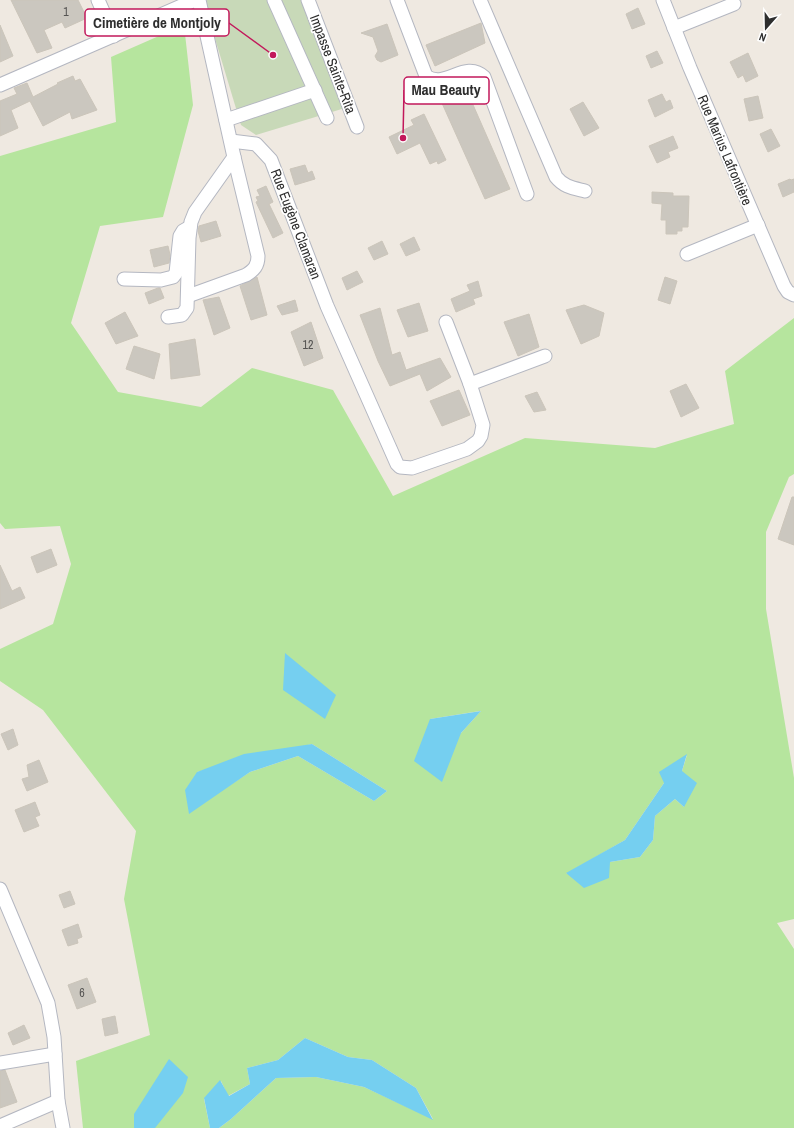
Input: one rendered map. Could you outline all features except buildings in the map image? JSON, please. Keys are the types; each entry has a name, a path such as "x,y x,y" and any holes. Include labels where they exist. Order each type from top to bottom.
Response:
{"street":[{"path":"98,0 114,36"},
{"path":"274,0 327,118"},
{"name":"Impasse Sainte-Rita","path":"308,0 357,127"},
{"path":"397,0 426,76 432,80 438,80 468,70 478,73 484,77 527,194"},
{"path":"480,0 556,177 561,184 567,187 585,190"},
{"name":"Rue Marius Lafrontière","path":"662,0 784,286 788,292 794,295"},
{"path":"0,85 194,1 226,120 258,256 258,263 254,270 246,275 188,296"},
{"path":"674,28 734,4"},
{"path":"226,120 315,90"},
{"name":"Rue Eugène Clamaran","path":"231,141 256,144 271,160 327,306 396,464 400,467 412,468 467,449 478,441 483,430 483,425 470,384"},
{"path":"168,317 178,317 185,313 188,296 190,227 195,212 234,156"},
{"path":"687,254 758,225"},
{"path":"124,279 161,280 173,277 176,273 180,236 183,231 190,227"},
{"path":"446,322 470,384 545,356"},
{"path":"0,889 48,1003 55,1054 58,1101 63,1128"},
{"path":"0,1063 55,1054"},
{"path":"0,1126 58,1101"}],"green space":[{"path":"207,0 307,0 345,108 256,135 241,125 204,2"},
{"path":"184,25 193,105 163,217 100,226 71,323 118,392 201,407 252,368 333,390 393,496 525,438 655,448 734,424 725,371 794,318 794,474 789,477 766,532 766,609 794,778 794,919 777,923 794,949 794,1128 219,1128 276,1078 316,1077 364,1087 433,1119 416,1088 372,1060 348,1057 305,1038 278,1060 247,1068 250,1084 228,1096 221,1081 204,1099 210,1128 155,1128 134,1114 134,1128 83,1128 76,1061 150,1035 124,899 136,831 43,710 0,681 0,649 53,624 71,564 60,526 5,529 0,523 0,156 116,122 111,57","holes":["480,711 461,733 430,719","312,744 387,791 374,801 298,756 250,772 224,789 197,772","687,755 682,771 684,807 675,799 655,816 653,840 640,857 610,862 566,874 625,840 664,783"]}],"water":[{"path":"285,653 336,695 325,719 283,690"},
{"path":"481,711 461,733 442,782 414,761 430,719"},
{"path":"312,744 387,791 374,801 298,756 250,772 189,814 185,790 197,772 244,754"},
{"path":"687,754 682,771 697,783 684,807 675,799 655,816 653,840 640,857 610,862 609,878 584,888 566,873 625,840 664,783 659,772"},
{"path":"305,1038 348,1057 372,1060 416,1088 433,1120 364,1087 316,1077 276,1078 231,1119 219,1128 210,1128 204,1098 220,1080 229,1096 250,1084 247,1068 278,1060"},
{"path":"169,1059 188,1077 183,1093 155,1128 134,1128 134,1114"}],"place":[{"name":"Cimetière de Montjoly","path":"273,55"},
{"name":"Mau Beauty","path":"403,138"}]}
